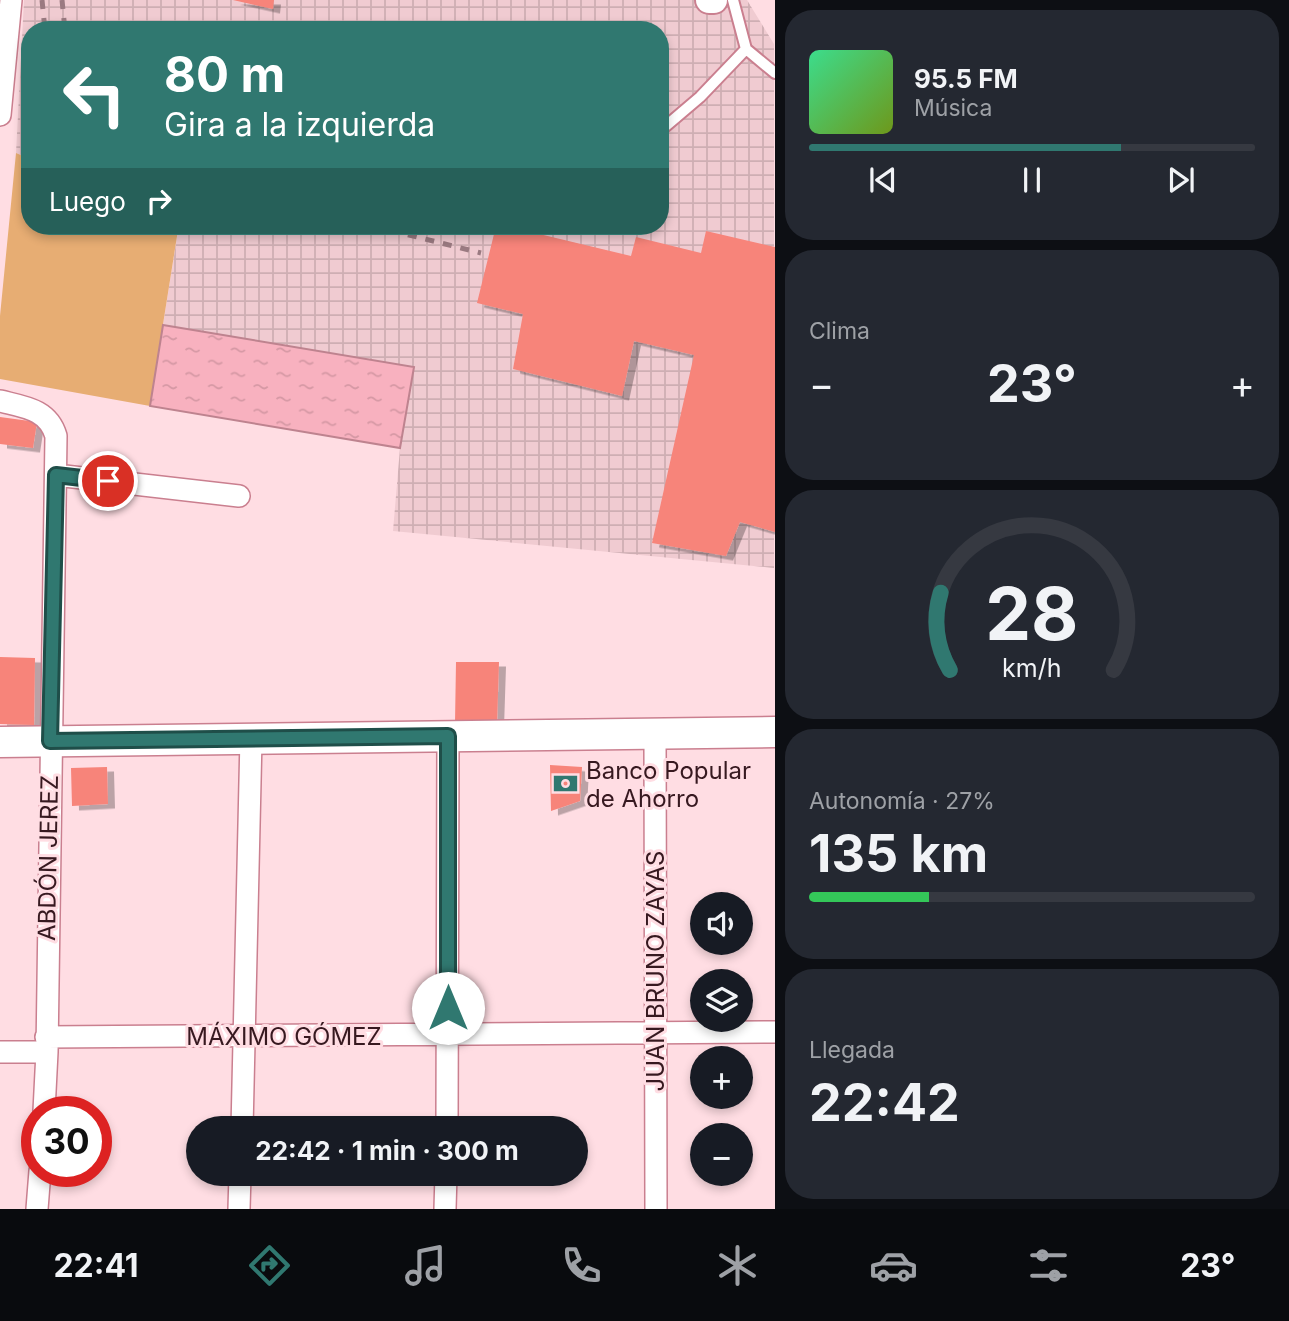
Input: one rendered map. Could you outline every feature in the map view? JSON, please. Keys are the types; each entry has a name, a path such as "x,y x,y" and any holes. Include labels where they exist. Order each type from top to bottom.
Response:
{"main road":[{"path":"0,742 775,732"}],"street":[{"path":"0,114 11,0"},
{"name":"ABDÓN JEREZ","path":"0,401 41,413 51,423 56,436 45,1096"},
{"path":"56,475 239,496"},
{"name":"JUAN BRUNO ZAYAS","path":"655,734 656,1209"},
{"path":"447,1116 448,736"},
{"path":"242,1116 251,738"},
{"name":"MÁXIMO GÓMEZ","path":"0,1052 47,1044 245,1037 775,1032"},
{"path":"239,1209 240,1186"},
{"path":"445,1209 446,1186"},
{"path":"37,1209 39,1187"}],"lane":[{"path":"733,0 746,49 775,73"},
{"path":"669,123 700,97 746,49"}],"shaded area":[{"path":"24,0 747,0 774,44 774,568 393,531 400,448 150,406 177,235 669,235 669,21 23,21"},
{"path":"21,57 21,155 16,153"},
{"path":"16,153 21,155 21,235 177,235 150,406 0,379 0,316"}],"water":[{"path":"163,325 414,367 400,448 150,406"}],"building":[{"path":"233,0 274,0 273,9"},
{"path":"706,231 775,247 775,532 740,522 726,556 652,543 694,355 634,341 622,396 513,369 523,314 477,303 494,235 544,235 631,256 636,237 701,253"},
{"path":"0,417 37,422 33,448 0,444"},
{"path":"0,657 35,658 34,725 0,724"},
{"path":"456,662 499,662 497,723 455,723"},
{"name":"Banco Popular de Ahorro","path":"550,765 582,767 580,801 551,811"},
{"path":"107,767 108,804 72,806 71,768"}],"railway":[{"path":"42,0 44,21"},
{"path":"62,0 64,21"},
{"path":"409,235 481,253"}],"place":[{"name":"Banco Popular de Ahorro","path":"566,784"}],"route":[{"path":"108,481 56,475 50,741 448,736 448,1008"}]}
